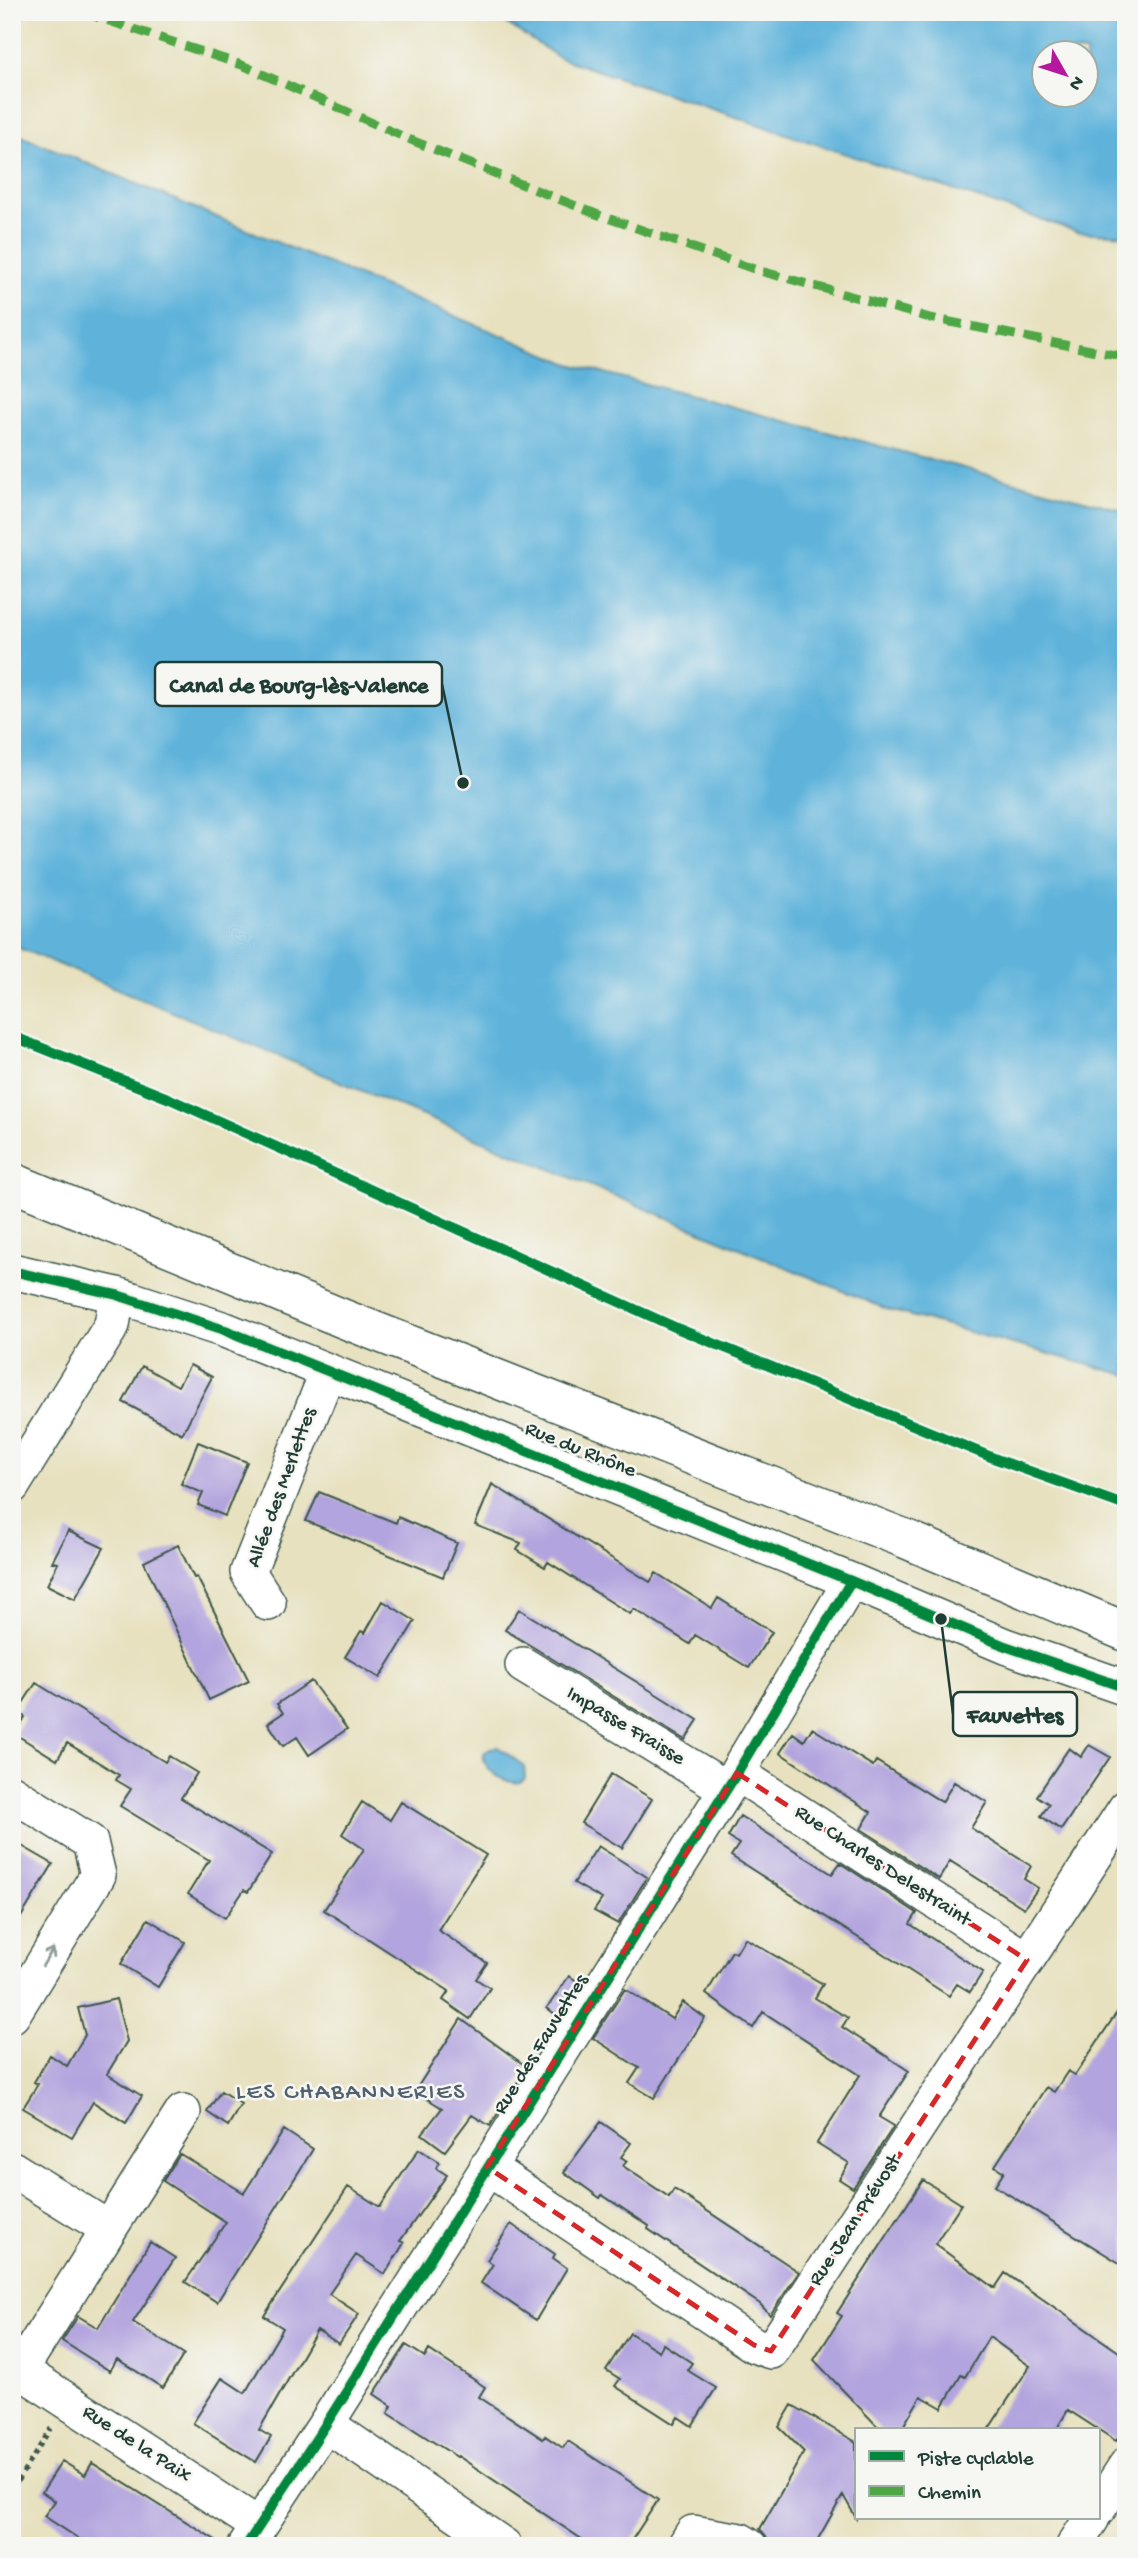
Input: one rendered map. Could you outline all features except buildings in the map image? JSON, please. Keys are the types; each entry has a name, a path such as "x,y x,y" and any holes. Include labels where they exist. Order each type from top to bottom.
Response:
{"main road":[{"path":"12,1182 344,1319 906,1539 1126,1632"}],"street":[{"name":"Rue du Rhône","path":"12,1271 117,1295 225,1330 851,1581 1005,1646 1126,1688"},
{"path":"12,1486 111,1325 117,1295"},
{"name":"Allée des Merlettes","path":"268,1603 248,1572 328,1371"},
{"name":"Rue des Fauvettes","path":"253,2536 732,1781 851,1581"},
{"name":"Impasse Fraisse","path":"523,1665 732,1781"},
{"name":"Rue Charles Delestraint","path":"732,1781 1027,1960"},
{"path":"12,1793 90,1842 98,1875 12,2015"},
{"name":"Rue Jean Prévost","path":"487,2167 754,2345 771,2351 1126,1808"},
{"path":"16,2367 109,2229 183,2112"},
{"path":"12,2169 109,2229"},
{"name":"Rue de la Paix","path":"16,2367 69,2401 253,2536"},
{"path":"326,2424 498,2544"},
{"path":"1100,2506 1126,2466"},
{"path":"1073,2546 1091,2520"},
{"path":"685,2546 693,2533 741,2541 748,2546"}],"path":[{"path":"12,2490 69,2401"}],"highlighted area":[{"path":"737,1773 1027,1960 771,2351 754,2345 487,2167"}],"water":[{"path":"489,12 1126,12 1126,235 1078,232 560,58"},
{"path":"12,132 570,364 1126,511 1126,1375 889,1310 12,945"},
{"path":"498,1747 524,1766 525,1778 520,1782 508,1781 495,1775 486,1765 484,1753 490,1748"}],"marked path":[{"path":"82,12 242,65 411,140 596,214 757,270 930,318 1126,357"}],"cycle path":[{"path":"12,1036 170,1099 679,1329 996,1459 1126,1506"},
{"path":"12,1271 117,1295 225,1330 851,1581 1005,1646 1126,1688"},
{"path":"246,2546 326,2424 737,1773 851,1581"}],"place":[{"name":"Canal de Bourg-lès-Valence","path":"463,783"},
{"name":"Fauvettes","path":"941,1619"}],"district":[{"name":"LES CHABANNERIES","path":"351,2093"}]}
